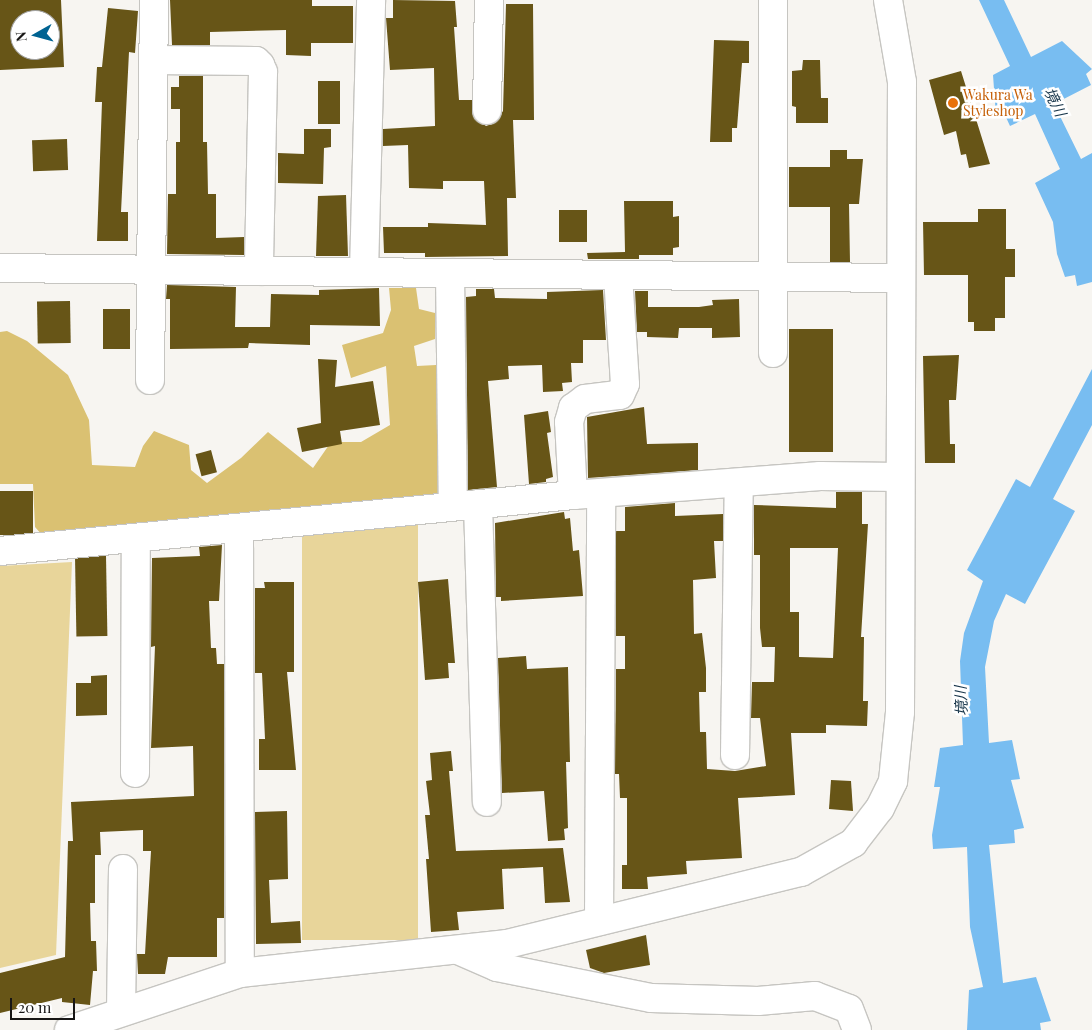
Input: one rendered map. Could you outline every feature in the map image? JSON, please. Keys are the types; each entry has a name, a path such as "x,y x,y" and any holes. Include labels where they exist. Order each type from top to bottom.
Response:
{"street":[{"path":"150,380 154,0"},
{"path":"364,272 371,0"},
{"path":"487,110 488,0"},
{"path":"773,0 773,353"},
{"path":"69,1030 240,973 460,951 507,944 800,872 853,843 880,808 892,780 900,712 902,82 888,0"},
{"path":"154,60 256,61 260,65 263,72 258,271"},
{"path":"0,268 900,278"},
{"path":"450,273 487,802"},
{"path":"573,495 569,422 573,408 585,399 620,395 625,384 618,275"},
{"path":"0,551 573,495 820,476 900,477"},
{"path":"735,754 739,483"},
{"path":"599,921 601,493"},
{"path":"239,528 240,973"},
{"path":"136,539 136,773"},
{"path":"121,1012 123,869"},
{"path":"460,951 497,966 651,998 758,1001 815,996 849,1009 857,1030"}],"shaded area":[{"path":"389,288 416,288 419,309 435,313 435,339 414,346 417,366 436,365 439,380 442,495 43,536 35,527 33,484 0,484 0,332 7,331 27,341 68,375 89,420 92,465 135,467 143,446 154,431 189,445 191,470 207,483 241,458 268,432 313,468 331,442 361,442 390,425 386,366 351,378 342,345 383,333 391,310"},
{"path":"302,521 418,521 418,940 302,940"},
{"path":"72,562 56,955 0,968 0,566"}],"water":[{"name":"境川","path":"979,0 1004,0 1031,57 1062,41 1092,69 1086,74 1091,85 1054,104 1081,159 1092,153 1092,282 1077,286 1075,275 1065,277 1057,254 1053,222 1035,183 1060,169 1035,114 1010,126 1004,113 996,116 993,75 1010,66"},
{"path":"1092,369 1092,425 1053,499 1075,511 1025,604 1006,594 994,621 985,667 989,743 1012,740 1020,779 1011,780 1024,828 1014,830 1015,843 989,845 1003,983 1036,977 1051,1021 1040,1023 1041,1030 967,1030 969,990 983,987 970,927 967,847 933,849 932,835 940,787 934,787 940,748 963,745 960,661 964,633 983,581 967,570 1016,479 1030,487"}],"building":[{"path":"0,0 61,0 64,67 0,70"},
{"path":"170,0 312,0 312,6 353,6 353,43 311,43 311,56 286,55 286,30 210,32 210,45 172,45"},
{"path":"393,0 455,1 457,27 454,27 459,100 472,100 474,118 486,126 495,123 503,111 506,4 533,4 534,120 513,120 516,198 507,198 508,256 425,257 425,253 384,253 383,227 428,227 428,223 486,225 484,181 443,181 443,189 409,188 408,145 383,146 383,129 435,126 434,68 390,70 386,18 393,18"},
{"path":"108,8 138,11 135,53 129,52 121,212 128,212 128,241 97,241 102,102 95,102 97,67 102,67"},
{"path":"714,40 749,41 749,63 742,63 737,128 732,128 732,142 710,142"},
{"path":"803,60 820,60 821,98 828,98 828,123 796,123 796,107 792,106 792,71 802,70"},
{"name":"Wakura Wa Styleshop","path":"961,71 990,164 969,168 966,154 961,155 956,131 944,135 929,80"},
{"path":"179,76 203,76 203,142 207,142 208,194 216,194 216,238 244,237 244,255 167,254 168,194 176,194 176,142 180,142 180,109 171,109 171,87 179,87"},
{"path":"318,81 340,81 340,124 318,124"},
{"path":"304,129 331,129 331,147 324,148 323,184 278,183 278,153 304,154"},
{"path":"67,139 68,170 33,171 32,140"},
{"path":"830,150 847,150 847,159 863,159 859,204 849,204 850,262 830,262 830,207 789,207 789,167 830,167"},
{"path":"346,195 348,256 316,256 318,196"},
{"path":"624,201 673,201 673,217 679,216 679,247 673,248 673,255 639,255 639,259 588,259 587,253 625,252"},
{"path":"978,209 1006,209 1006,249 1015,249 1015,277 1005,277 1005,318 995,318 995,331 974,331 974,322 968,322 968,275 924,275 923,222 978,222"},
{"path":"559,210 587,210 587,242 559,242"},
{"path":"167,285 236,287 235,327 270,327 271,294 319,295 319,290 379,288 380,326 310,325 310,345 249,343 248,348 170,349 170,299 166,299"},
{"path":"476,289 494,289 495,298 547,299 547,292 603,290 606,340 583,340 583,363 571,363 572,382 562,383 563,391 543,392 542,365 508,366 509,379 488,381 497,487 468,490 466,297 476,296"},
{"path":"635,291 648,291 648,307 699,307 713,305 712,300 739,299 740,337 712,338 712,328 679,328 678,338 647,337 647,332 637,332"},
{"path":"70,301 71,343 38,344 37,302"},
{"path":"103,309 130,309 130,349 103,349"},
{"path":"789,329 833,329 833,452 789,452"},
{"path":"959,355 956,400 949,400 950,444 955,444 955,463 925,463 923,356"},
{"path":"318,359 337,360 335,387 373,381 380,425 340,431 342,444 302,452 297,428 321,423"},
{"path":"644,407 647,444 698,443 698,470 588,478 587,417"},
{"path":"548,411 551,432 547,433 553,477 546,479 546,482 529,484 524,415"},
{"path":"211,450 217,472 201,476 196,454"},
{"path":"0,491 33,491 33,535 0,535"},
{"path":"836,492 862,492 862,524 868,524 861,637 864,637 863,701 868,701 867,726 826,725 826,733 791,733 795,795 738,798 742,858 686,861 687,874 647,877 648,889 622,889 622,865 627,865 627,798 620,798 619,774 615,774 616,669 625,669 625,636 616,636 616,531 625,531 625,507 675,503 675,516 723,514 723,541 714,541 716,578 693,580 694,634 702,633 706,668 706,692 699,692 700,732 706,732 707,769 735,771 766,766 760,718 751,718 752,682 774,682 775,647 762,647 760,628 760,555 754,555 754,505 836,508","holes":["790,548 838,548 833,658 799,657 799,612 790,612"]},
{"path":"564,512 565,519 570,518 573,551 579,550 583,596 501,601 501,597 496,597 495,523"},
{"path":"222,545 219,601 209,601 211,648 216,648 217,664 224,664 224,918 217,918 217,957 168,957 165,974 138,974 137,954 145,954 151,851 143,851 143,830 100,832 101,855 95,855 95,903 90,903 91,941 96,941 97,971 93,971 90,1005 62,1002 62,998 0,1013 0,973 65,957 68,841 73,841 71,802 194,796 193,746 151,748 155,646 151,647 152,558 200,556 199,547"},
{"path":"106,556 107,636 76,637 75,557"},
{"path":"448,579 455,663 448,663 449,678 425,680 418,582"},
{"path":"264,582 294,582 294,672 287,672 296,770 259,770 259,739 265,739 262,673 255,673 255,588 265,588"},
{"path":"526,656 527,669 568,667 570,762 566,762 568,828 564,829 565,840 548,841 544,791 502,793 498,658"},
{"path":"107,675 107,715 76,716 76,683 91,683 91,676"},
{"path":"451,751 453,771 449,771 456,851 563,848 570,902 545,903 543,867 502,869 504,909 457,912 459,930 431,932 426,859 429,859 425,815 430,815 426,781 432,780 430,753"},
{"path":"831,780 851,781 853,811 829,809"},
{"path":"287,811 288,879 269,880 271,923 300,921 301,943 256,944 255,812"},
{"path":"646,935 650,965 604,973 590,968 586,950"}],"place":[{"name":"Wakura Wa Styleshop","path":"953,103"}]}
